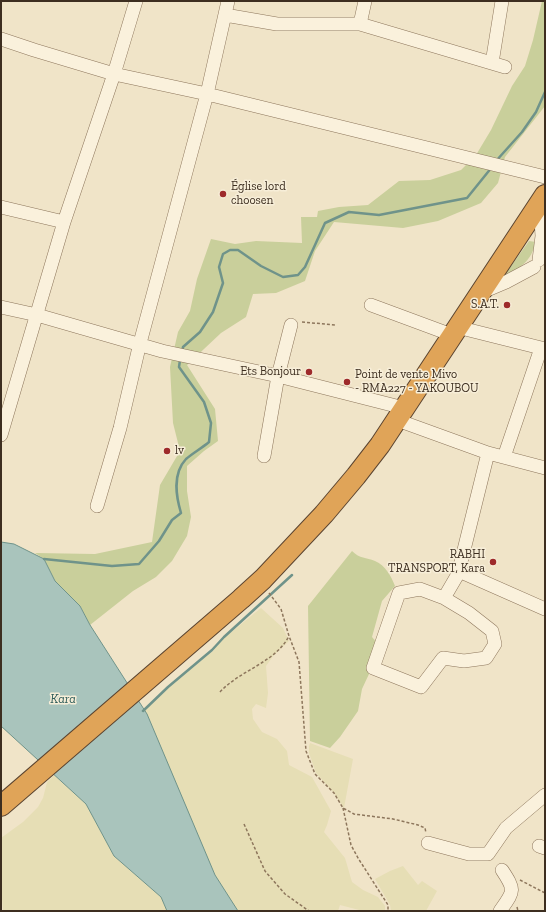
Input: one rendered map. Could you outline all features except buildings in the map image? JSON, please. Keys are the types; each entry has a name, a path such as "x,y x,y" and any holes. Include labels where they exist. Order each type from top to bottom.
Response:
{"highway":[{"path":"1,806 241,599 282,560 356,476 401,414 543,199"}],"street":[{"path":"1,435 64,222 114,74 136,1"},
{"path":"97,506 120,428 140,343 207,94 228,1"},
{"path":"360,24 365,1"},
{"path":"492,63 502,1"},
{"path":"225,15 277,24 360,24 506,67"},
{"path":"1,39 114,74 207,94 545,177"},
{"path":"480,293 506,282 537,263 543,236 543,199"},
{"path":"1,207 64,222"},
{"path":"371,305 455,331 543,348 504,457"},
{"path":"1,308 37,315 140,343 162,351 278,376 401,414 488,453 545,468"},
{"path":"264,456 278,376 290,325"},
{"path":"444,598 459,572 488,453"},
{"path":"459,572 545,609"},
{"path":"420,589 444,598 468,613 492,631 495,644 486,658 464,661 443,658 421,687 372,668 399,593 420,589"},
{"path":"428,843 469,854 488,854 506,828 545,795"},
{"path":"500,911 512,894 512,886 502,870"}],"path":[{"path":"290,325 294,322 301,322 336,326"},
{"path":"270,594 281,609 299,662 306,751 315,774 334,793 343,808 351,845 388,905 388,911"},
{"path":"220,692 231,681 265,660 281,648 289,636"},
{"path":"343,808 354,814 393,819 418,825 425,828 428,843"},
{"path":"244,824 265,871 285,894 310,911"},
{"path":"502,870 545,894"}],"shaded area":[{"path":"261,608 283,628 289,641 274,655 266,666 268,693 266,708 256,704 252,709 253,719 262,732 277,739 287,751 289,765 312,777 331,811 324,832 345,858 352,882 363,890 378,897 385,906 385,911 363,911 340,905 338,911 237,911 207,862 144,709 213,651 224,638"},
{"path":"310,743 353,759 344,808 334,793 316,773 309,753"},
{"path":"54,775 86,804 114,856 161,897 167,911 3,911 1,886 1,838 23,822 38,807 43,798 47,782"},
{"path":"403,866 418,885 422,881 437,891 426,911 391,911 390,905 375,879"}],"green space":[{"path":"542,1 545,1 545,106 505,157 498,183 481,203 438,221 403,228 334,222 315,251 305,281 276,293 253,294 246,317 221,333 187,365 215,409 218,441 187,466 187,491 191,517 187,536 172,561 156,577 133,591 90,625 80,606 55,581 44,559 35,553 95,554 152,542 160,485 180,451 173,423 170,367 178,332 190,311 197,279 211,239 235,244 256,241 302,243 301,217 317,217 318,211 339,207 368,205 399,181 430,180 461,170 476,155 491,130 512,86 525,66"},
{"path":"529,241 536,242 528,259 520,267 504,276"},
{"path":"352,551 360,557 379,563 390,575 395,586 382,601 372,637 378,644 369,674 362,689 358,711 340,737 330,748 310,741 308,606"}],"water":[{"name":"Kara","path":"1,542 14,544 44,559 55,581 80,606 90,625 147,714 215,875 238,911 167,911 161,897 114,856 86,804 1,726"}],"waterway":[{"path":"496,161 522,132 536,112 545,92"},
{"path":"182,351 183,347 200,332 213,312 223,283 219,267 223,254 230,250 238,250 261,266 283,277 298,275 305,267 325,223 349,212 379,215 467,198 492,167"},
{"path":"44,559 112,566 139,564 159,541 172,520 181,513 176,485 179,471 186,459 209,442 211,423 204,402 179,367 180,360"},
{"path":"143,711 168,687 212,650 224,637 292,575"}],"place":[{"name":"Église lord choosen","path":"223,194"},
{"name":"S.A.T.","path":"507,305"},
{"name":"Ets Bonjour","path":"309,372"},
{"name":"Point de vente Mivo - RMA227 - YAKOUBOU","path":"347,382"},
{"name":"lv","path":"167,451"},
{"name":"RABHI TRANSPORT, Kara","path":"493,562"}]}
